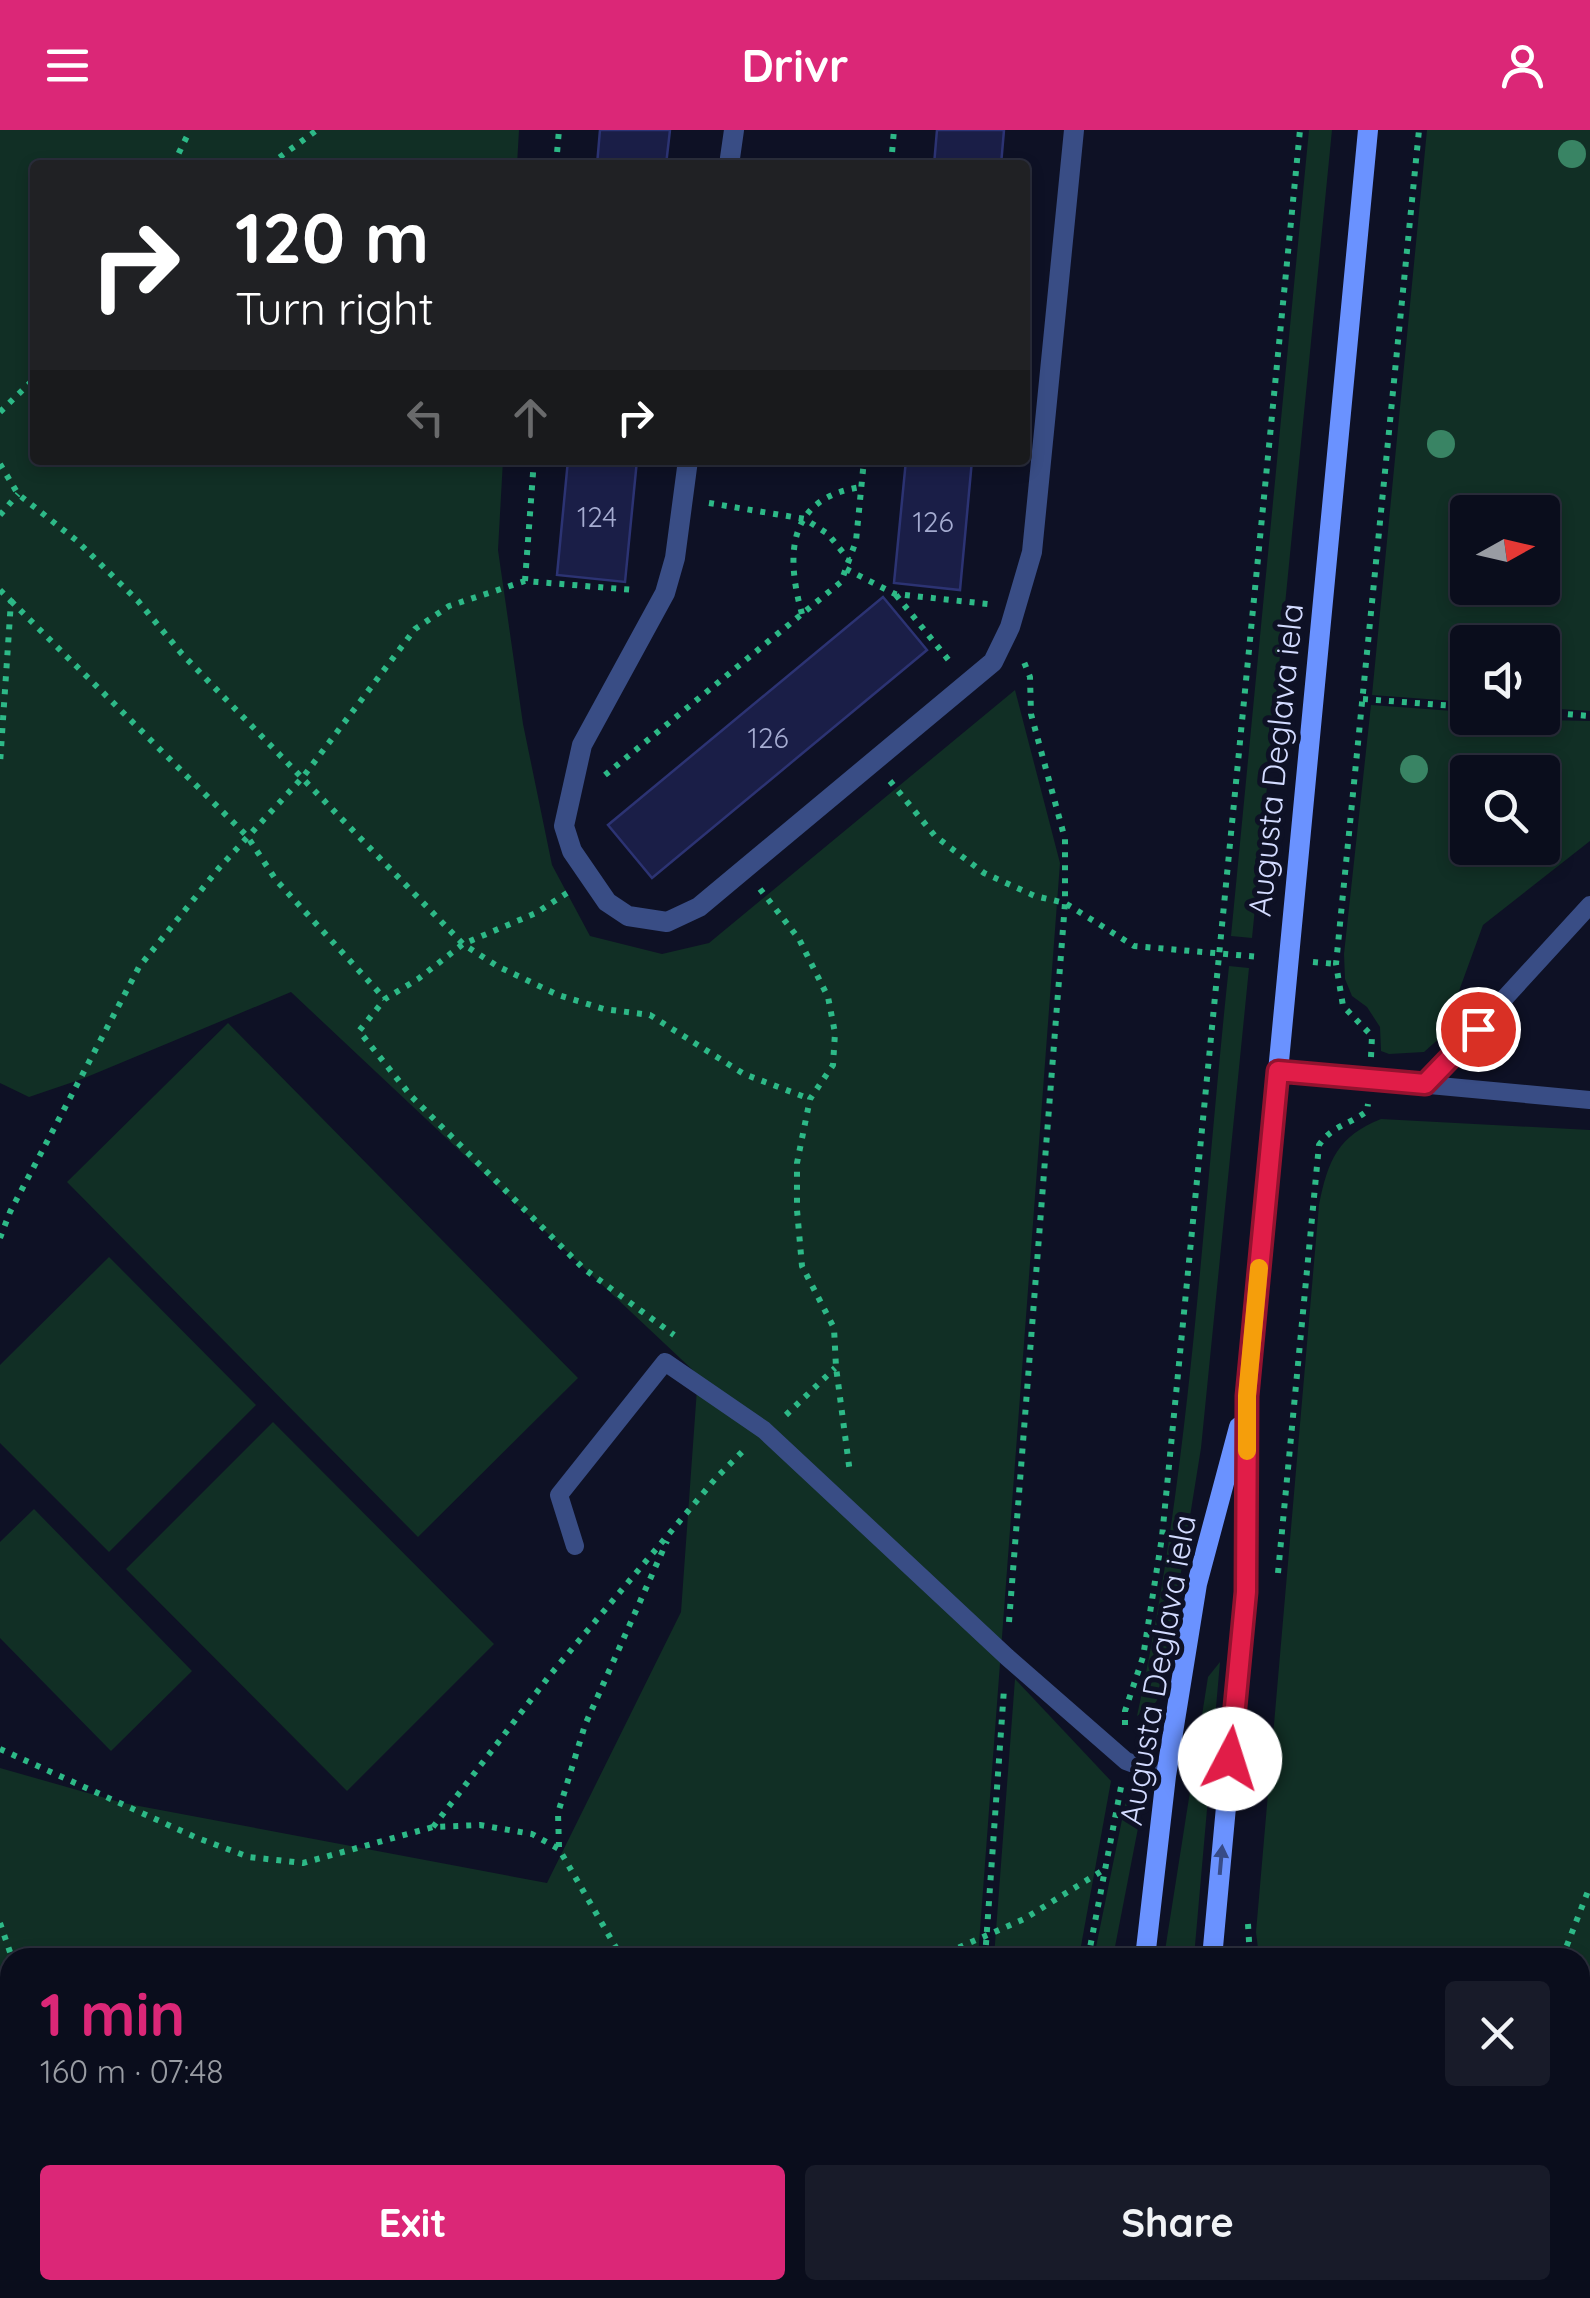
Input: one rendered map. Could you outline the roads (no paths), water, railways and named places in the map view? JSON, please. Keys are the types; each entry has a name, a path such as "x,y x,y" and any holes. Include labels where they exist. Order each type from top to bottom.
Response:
{"main road":[{"name":"Augusta Deglava iela","path":"1213,1948 1246,1592 1247,1396 1368,130"},
{"name":"Augusta Deglava iela","path":"1146,1948 1166,1776 1197,1584 1247,1396"}],"street":[{"path":"730,160 734,130"},
{"path":"687,465 665,593 582,745 564,826 572,851 607,902 628,916 668,922 699,907 993,662 1013,617 1032,552 1074,130"}],"lane":[{"path":"1425,1084 1590,905"},
{"path":"1278,1071 1590,1100"},
{"path":"575,1546 559,1495 665,1362 764,1430 1007,1658 1126,1761 1166,1776"}]}
